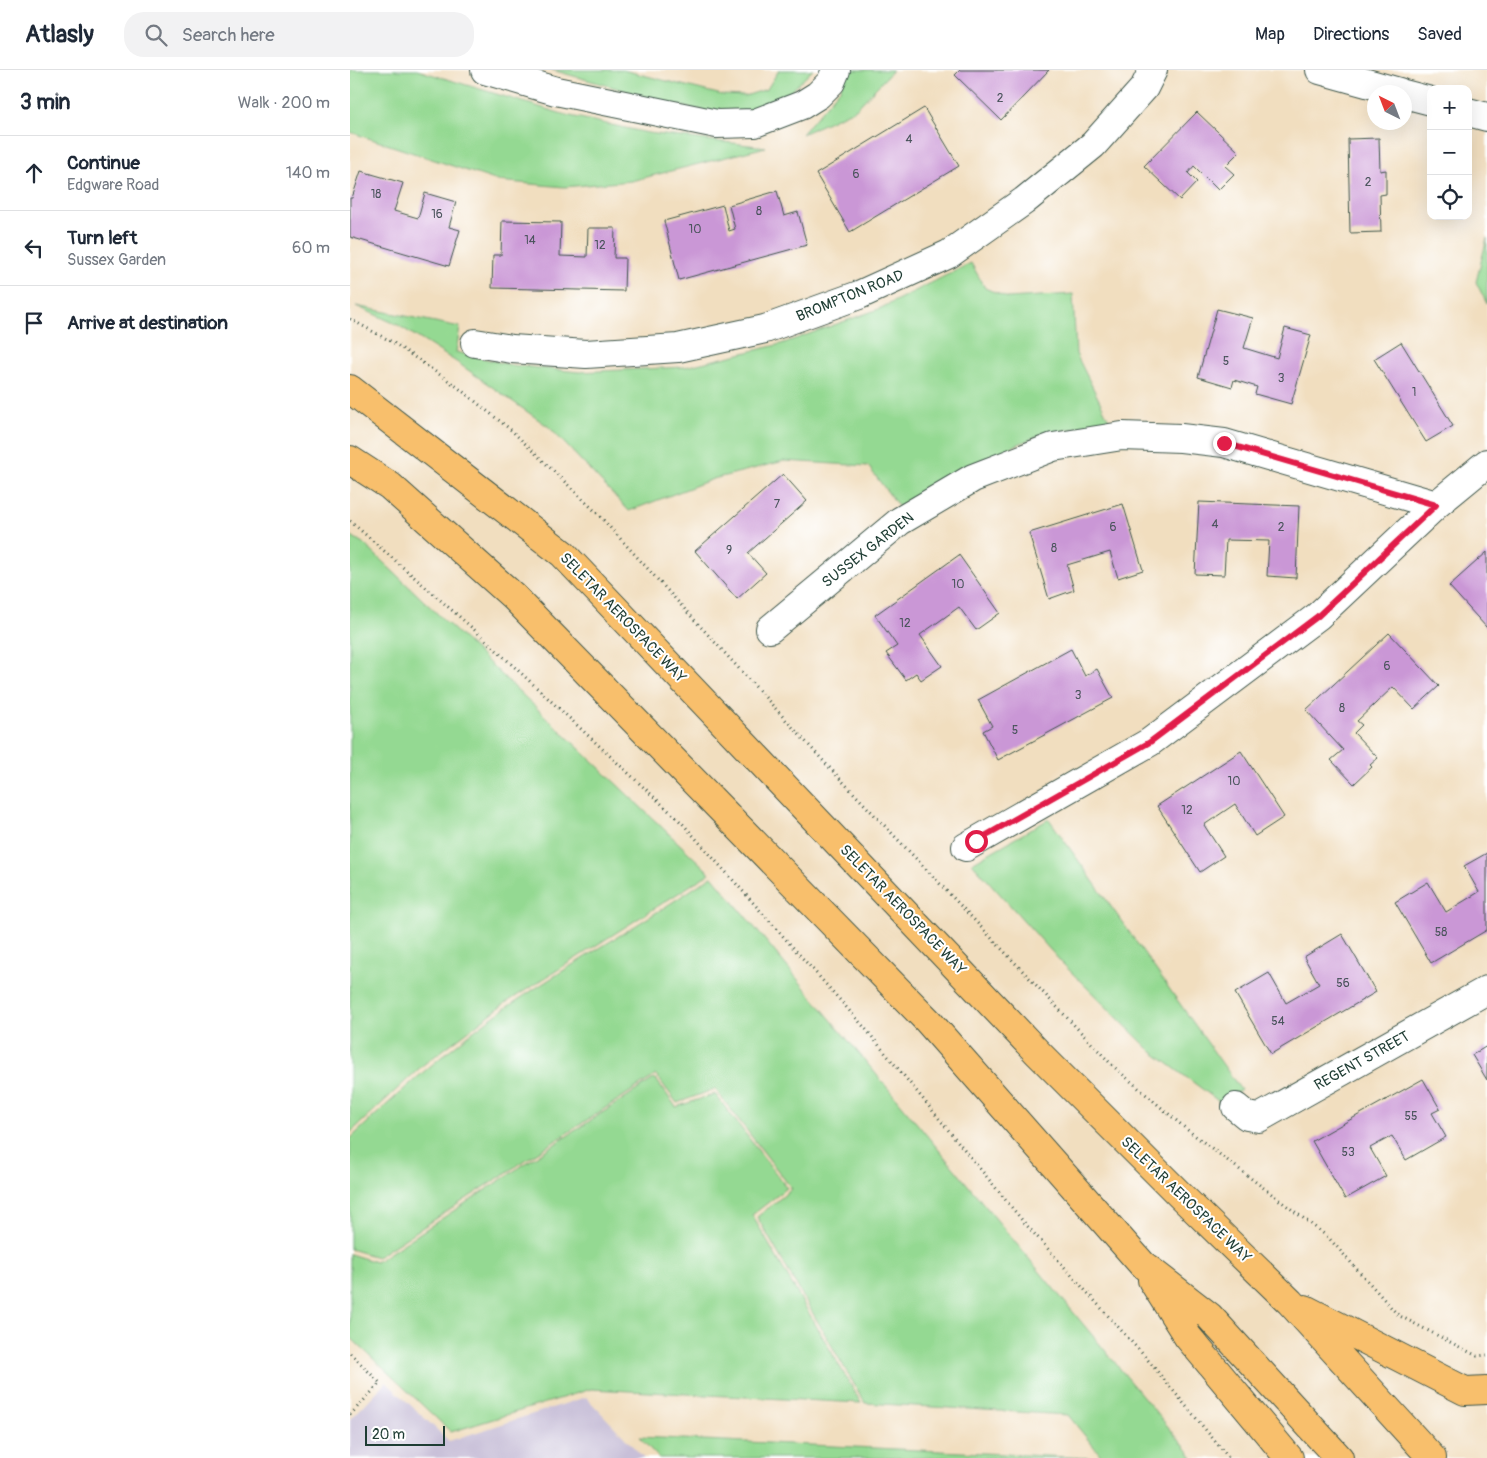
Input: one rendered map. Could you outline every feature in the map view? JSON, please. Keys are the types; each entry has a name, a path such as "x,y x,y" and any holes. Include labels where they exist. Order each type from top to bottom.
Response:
{"main road":[{"name":"SELETAR AEROSPACE WAY","path":"350,389 563,554 1038,1053 1178,1194 1290,1302 1432,1458"},
{"path":"350,460 390,486 527,610 928,1021 1142,1264 1188,1337 1289,1458"},
{"path":"1142,1264 1209,1316 1339,1458"},
{"path":"1290,1302 1465,1391 1487,1390"}],"street":[{"path":"485,70 556,91 717,124 755,123 802,105 818,95 831,82 836,70"},
{"name":"BROMPTON ROAD","path":"474,343 512,349 586,354 678,348 765,330 859,295 949,254 1024,201 1094,145 1144,88 1153,70"},
{"path":"1320,70 1374,85"},
{"path":"1412,96 1427,100"},
{"path":"1472,113 1487,117"},
{"name":"SUSSEX GARDEN","path":"770,629 900,522 973,478 1053,447 1122,436 1182,438 1224,443 1436,505"},
{"path":"966,847 1150,742 1318,616 1436,505 1487,463"},
{"name":"REGENT STREET","path":"1236,1107 1248,1116 1259,1118 1487,990"}],"path":[{"path":"350,319 394,343 456,386 511,430 588,504 833,772 1113,1066 1185,1128 1328,1237 1398,1315 1477,1356 1487,1355"},
{"path":"350,521 478,634 682,823 864,1027 1022,1220 1147,1359 1229,1458"},
{"path":"350,1353 380,1383 350,1415"}],"shaded area":[{"path":"386,1382 449,1441 586,1397 644,1458 350,1458 350,1420"}],"green space":[{"path":"350,70 417,70 566,115 648,133 766,147 631,181 564,187 498,181 350,132"},
{"path":"552,70 623,70 722,95 745,96 767,89 779,70 813,70 782,100 750,110 723,114 680,106"},
{"path":"847,70 893,70 856,109 802,134 840,89"},
{"path":"1487,238 1487,304 1476,282"},
{"path":"971,263 985,288 1008,298 1073,294 1076,354 1110,422 1040,435 957,470 899,507 868,466 784,461 713,479 629,511 549,427 458,363 398,325 356,306 460,327 456,352 511,365 579,372 685,367 781,344 879,309"},
{"path":"350,535 363,543 710,873 504,1004 423,1065 350,1133"},
{"path":"1049,819 1241,1090 1221,1103 1151,1051 1062,963 972,863"},
{"path":"712,876 1193,1458 1103,1458 1068,1415 865,1403 757,1217 792,1189 715,1089 677,1103 656,1075 377,1257 350,1249 350,1139 427,1069 489,1020"},
{"path":"655,1078 676,1107 715,1094 787,1188 752,1215 861,1403 591,1389 451,1432 350,1337 350,1254 376,1262"},
{"path":"639,1437 1090,1458 659,1458"}],"building":[{"path":"960,70 1049,70 1001,120 955,75"},
{"path":"924,108 959,166 850,232 816,174"},
{"path":"1197,112 1239,152 1225,166 1234,174 1218,190 1194,166 1188,173 1197,182 1180,200 1144,166"},
{"path":"1379,138 1380,171 1386,170 1386,194 1380,195 1381,232 1350,233 1348,139"},
{"path":"361,171 403,183 394,211 418,218 425,193 456,202 449,227 460,230 449,266 350,237 350,198 352,198"},
{"path":"777,191 784,216 798,212 807,245 679,280 664,221 723,205 729,231 735,229 729,205"},
{"path":"502,221 561,222 560,256 587,257 588,228 615,228 614,258 625,258 624,291 492,288 493,255 501,255"},
{"path":"1217,309 1253,318 1244,348 1277,358 1285,328 1311,335 1291,404 1255,394 1257,387 1234,380 1232,387 1198,377"},
{"path":"1401,342 1453,426 1426,442 1374,359"},
{"path":"783,474 807,501 748,553 766,573 737,599 695,551"},
{"path":"1199,502 1299,506 1296,578 1267,576 1269,541 1226,540 1224,575 1195,574"},
{"path":"1123,504 1143,570 1118,578 1110,552 1067,565 1074,590 1049,599 1029,533"},
{"path":"1487,552 1487,628 1449,586"},
{"path":"959,555 1000,613 976,630 959,607 920,635 942,666 921,680 916,673 906,680 886,653 897,646 875,615"},
{"path":"1389,633 1439,686 1414,709 1393,687 1357,721 1362,725 1354,733 1378,758 1370,765 1372,767 1354,784 1331,760 1343,750 1306,710"},
{"path":"1071,649 1085,676 1097,669 1113,698 998,760 983,731 992,726 978,700"},
{"path":"1241,751 1284,817 1255,836 1235,804 1204,825 1224,856 1200,872 1157,806"},
{"path":"1487,853 1487,930 1431,963 1395,902 1428,882 1446,912 1479,892 1464,866"},
{"path":"1342,934 1376,992 1271,1054 1235,993 1269,973 1286,1003 1319,984 1304,957"},
{"path":"1487,1046 1487,1080 1472,1055"},
{"path":"1423,1079 1440,1109 1432,1113 1446,1137 1406,1160 1392,1136 1370,1148 1386,1176 1345,1199 1312,1141"}],"route":[{"path":"976,841 1150,742 1318,616 1436,505 1224,443"}]}
